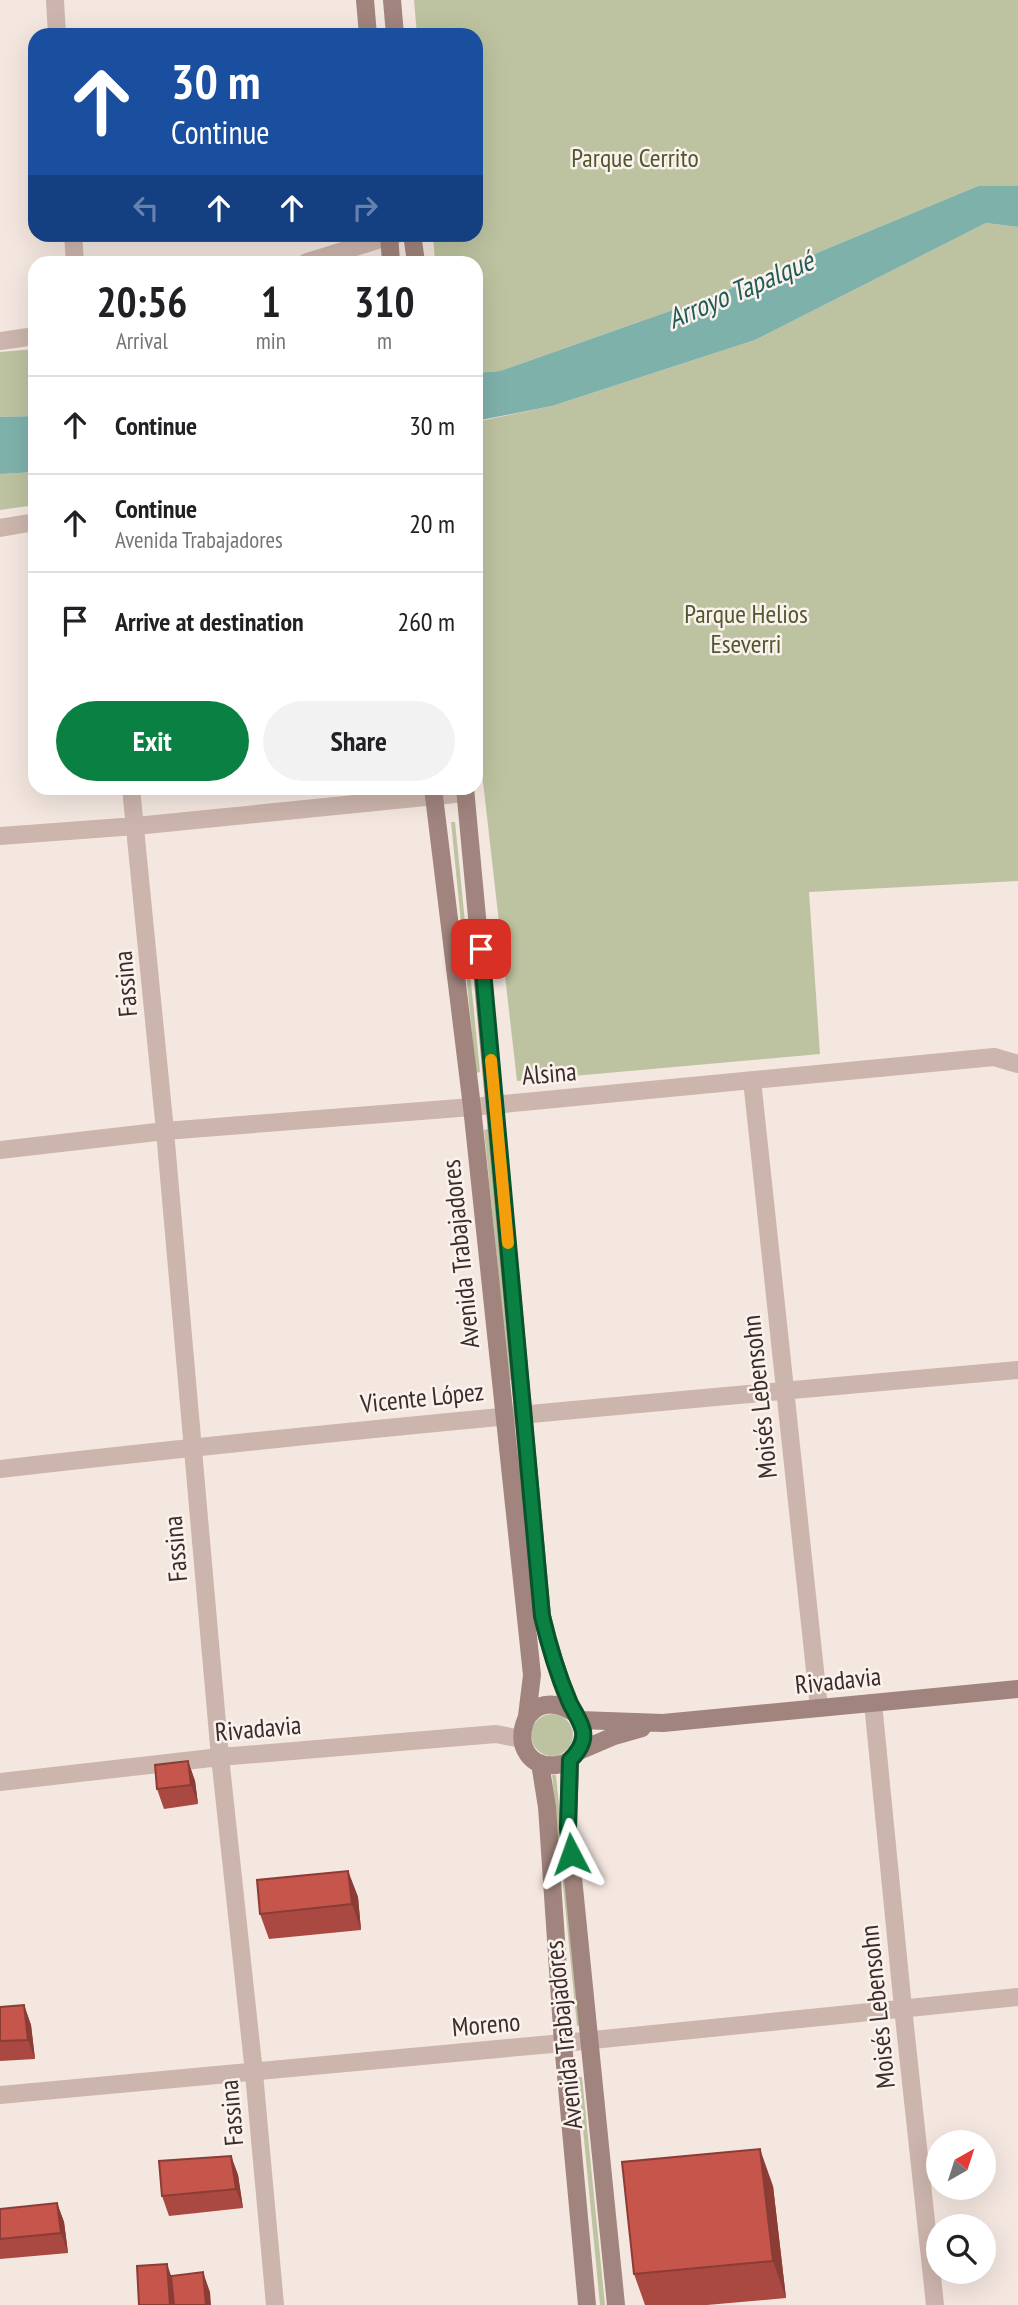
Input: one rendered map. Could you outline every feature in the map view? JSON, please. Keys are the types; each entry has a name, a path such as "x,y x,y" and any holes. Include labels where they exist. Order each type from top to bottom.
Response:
{"main road":[{"path":"365,0 367,28"},
{"path":"391,0 394,28"},
{"name":"Avenida Trabajadores","path":"434,795 472,1107 532,1675 527,1716"},
{"name":"Avenida Trabajadores","path":"465,795 542,1616 552,1660 576,1716"},
{"name":"Rivadavia","path":"575,1756 614,1736 663,1723 1018,1689"},
{"path":"544,1705 564,1706 576,1716 583,1730 583,1741 575,1756 561,1765 540,1763 524,1749 522,1727 527,1716 535,1709 544,1705"},
{"name":"Rivadavia","path":"576,1716 663,1723"},
{"name":"Avenida Trabajadores","path":"575,1756 568,1828 616,2305"},
{"name":"Avenida Trabajadores","path":"540,1763 547,1807 563,2043 587,2305"}],"street":[{"path":"55,0 57,28"},
{"path":"326,256 370,242"},
{"path":"0,341 28,338"},
{"path":"0,528 28,524"},
{"name":"Fassina","path":"132,795 165,1131 220,1757 254,2073 275,2305"},
{"path":"0,836 136,825 407,795"},
{"name":"Alsina","path":"0,1150 165,1131 496,1105 995,1057 1018,1064"},
{"name":"Moisés Lebensohn","path":"752,1080 820,1708"},
{"name":"Vicente López","path":"0,1469 503,1415 1018,1370"},
{"name":"Moisés Lebensohn","path":"873,1703 935,2305"},
{"name":"Rivadavia","path":"0,1782 220,1757 496,1734 521,1739"},
{"name":"Moreno","path":"0,2095 254,2073 1018,1997"}],"green space":[{"name":"Parque Cerrito","path":"414,0 1018,0 1018,186 978,186 718,294 500,371 483,372 483,256 435,256 434,242 483,242 483,28 416,28"},
{"name":"Parque Helios Eseverri","path":"986,223 1018,227 1018,881 809,892 820,1054 517,1081 483,782 483,421 552,406 755,340"},
{"path":"28,350 28,416 0,417 0,352"},
{"path":"28,472 28,506 0,510 0,474"},
{"path":"451,822 455,822 480,1072 476,1073"},
{"path":"488,1129 513,1380 509,1380 484,1130"},
{"path":"552,1714 567,1720 573,1735 567,1750 552,1756 537,1750 531,1735 537,1720"},
{"path":"552,1775 556,1775 581,2025 577,2026"},
{"path":"578,2077 582,2077 605,2305 600,2305"}],"water":[{"name":"Arroyo Tapalqué","path":"978,186 1018,186 1018,227 986,223 755,340 552,406 483,420 483,372 500,371 718,294"},
{"path":"28,416 28,472 0,474 0,417"}],"building":[{"path":"188,1761 191,1785 157,1789 155,1765"},
{"path":"348,1871 352,1904 260,1914 257,1880"},
{"path":"24,2005 28,2040 0,2041 0,2007"},
{"path":"760,2149 773,2261 634,2274 622,2162"},
{"path":"231,2156 236,2189 162,2196 159,2161"},
{"path":"57,2203 61,2233 0,2239 0,2209"},
{"path":"167,2264 170,2305 139,2305 137,2266"},
{"path":"203,2272 206,2305 174,2305 171,2276"}],"slow traffic":[{"path":"491,1060 508,1243"}],"route":[{"path":"481,949 542,1616 552,1660 583,1730 579,1751 570,1760 568,1828 571,1854"}]}
